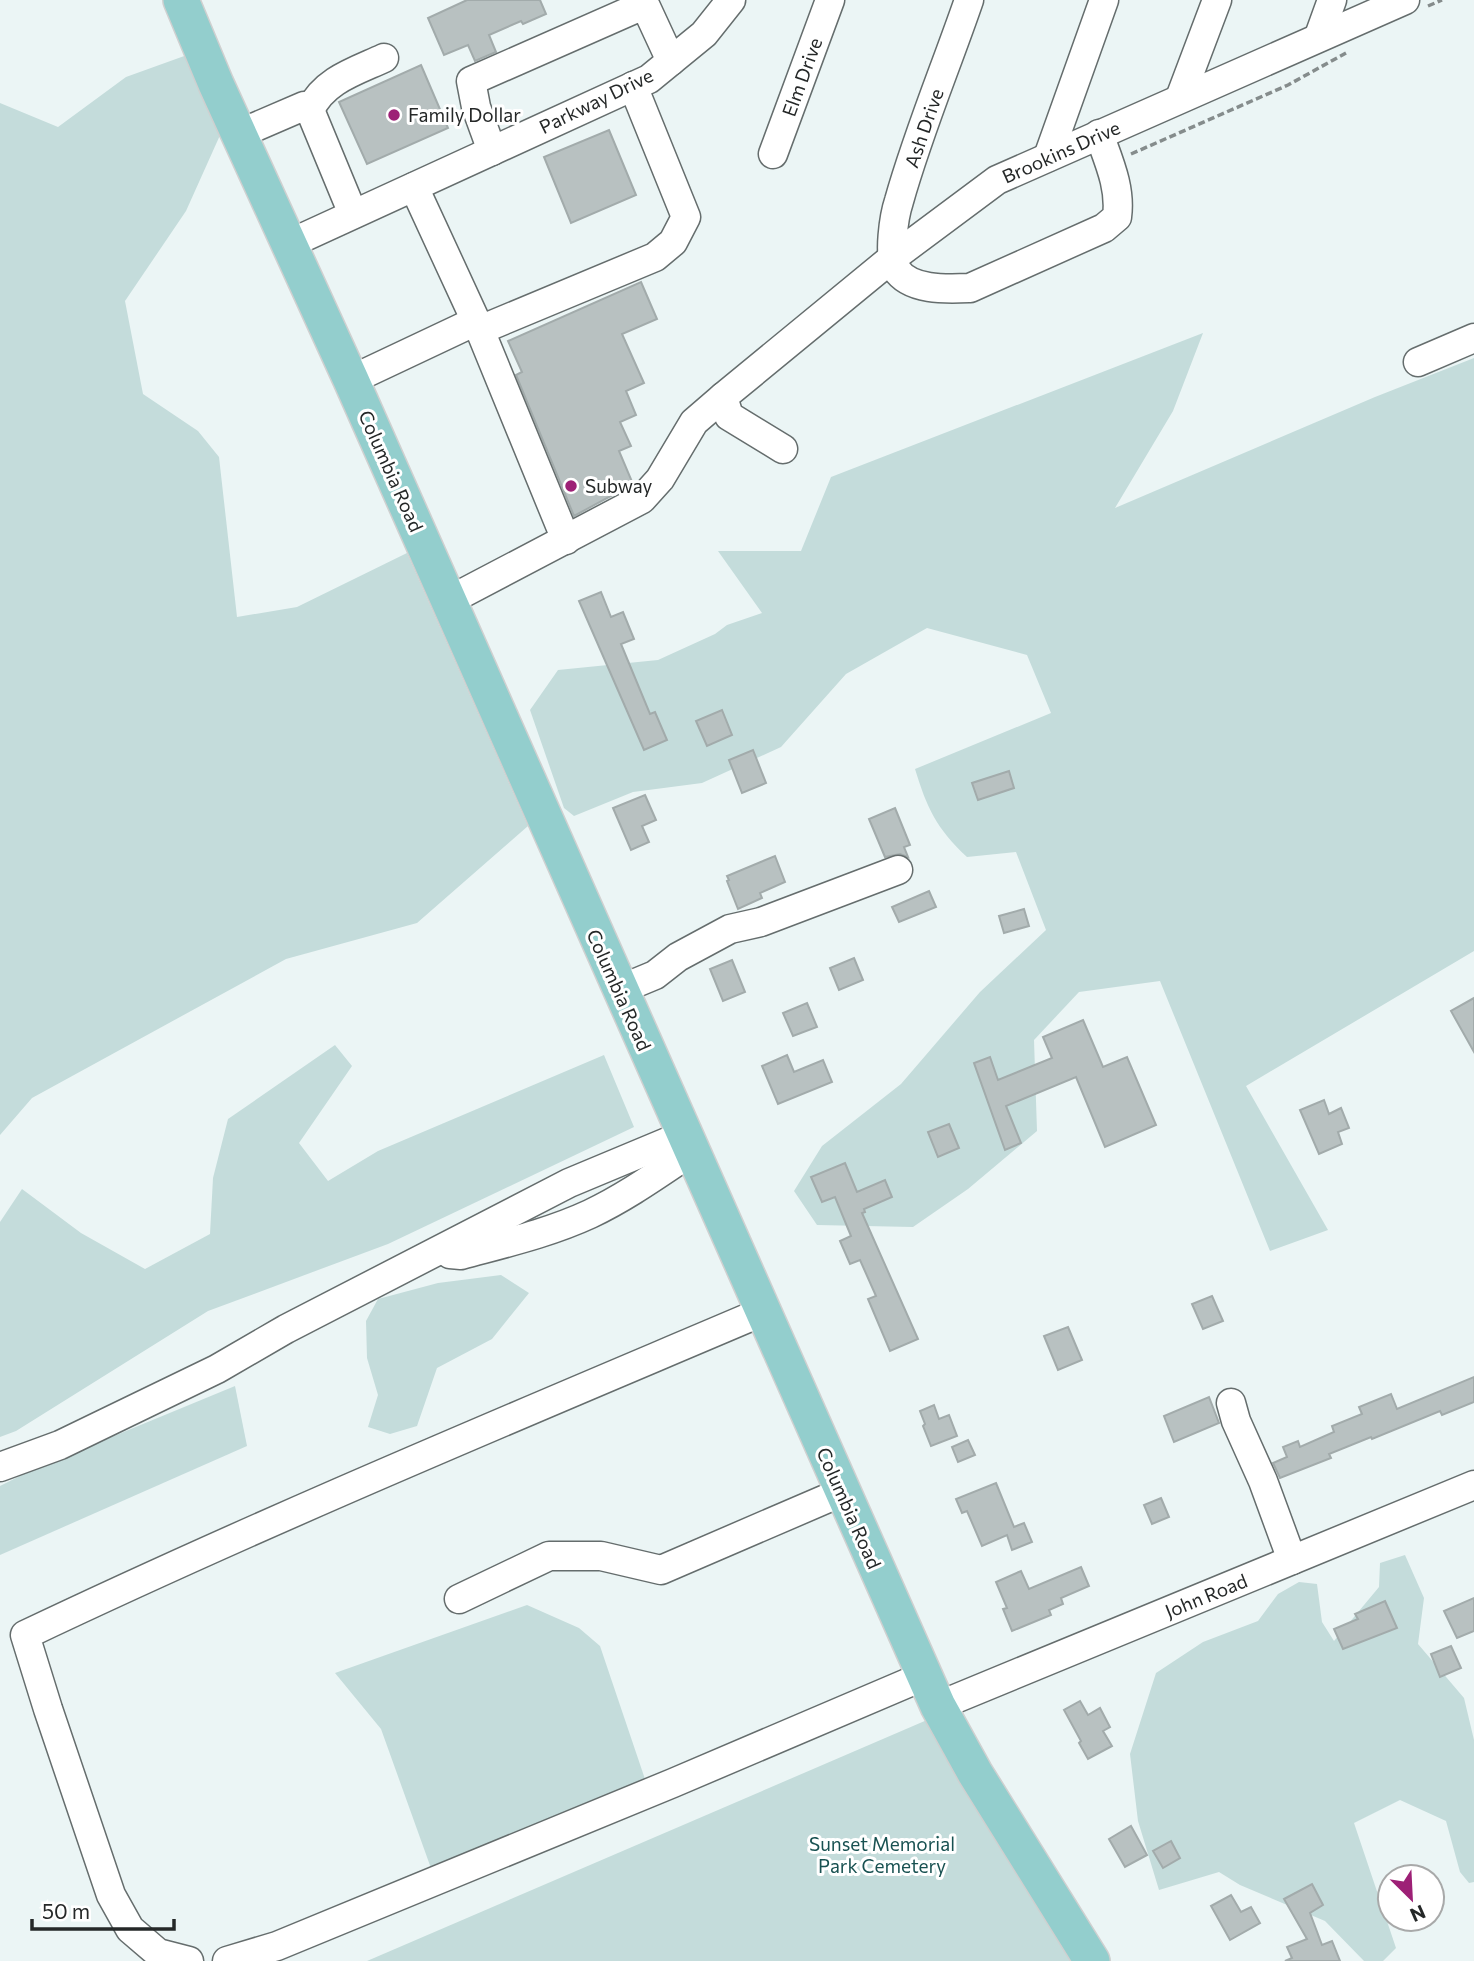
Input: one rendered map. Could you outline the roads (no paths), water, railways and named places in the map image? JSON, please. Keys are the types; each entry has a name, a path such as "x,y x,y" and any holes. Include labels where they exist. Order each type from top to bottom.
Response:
{"main road":[{"name":"Columbia Road","path":"181,0 931,1691 975,1773 1093,1961"}],"street":[{"name":"Parkway Drive","path":"289,244 649,79 704,34 730,0"},
{"name":"Elm Drive","path":"774,153 830,0"},
{"name":"Ash Drive","path":"891,258 898,204 969,0"},
{"path":"1048,157 1104,0"},
{"path":"1180,98 1217,0"},
{"path":"1319,36 1332,0"},
{"name":"Brookins Drive","path":"448,601 642,499 660,479 694,422 891,258 997,180 1319,36 1414,5"},
{"path":"492,151 476,107 471,81 639,7 646,7 671,61"},
{"path":"310,110 317,96 328,85 384,58"},
{"path":"351,380 478,325 655,257 673,242 686,217 633,86"},
{"path":"239,134 304,106 310,110 353,214"},
{"path":"891,258 898,272 916,284 950,289 970,288 1104,228 1117,217 1119,203 1100,134"},
{"path":"414,187 478,325 566,540"},
{"path":"1418,362 1474,338"},
{"path":"723,397 729,416 783,449"},
{"path":"619,990 655,975 678,957 730,929 761,922 898,870"},
{"path":"0,1466 60,1445 217,1369 286,1329 569,1183 688,1143"},
{"path":"434,1252 461,1255 539,1234 581,1218 629,1194 688,1143"},
{"path":"569,1183 564,1197 567,1207 581,1218"},
{"path":"189,1961 158,1952 130,1929 111,1895 47,1709 25,1635 385,1472 762,1312"},
{"path":"1231,1403 1292,1560"},
{"name":"John Road","path":"227,1961 328,1925 673,1783 1292,1560 1474,1485"},
{"path":"459,1599 549,1556 601,1556 661,1570 842,1492"}],"place":[{"name":"Family Dollar","path":"394,115"},
{"name":"Subway","path":"571,486"}],"park label":[{"name":"Sunset Memorial Park Cemetery","path":"882,1855"}]}
